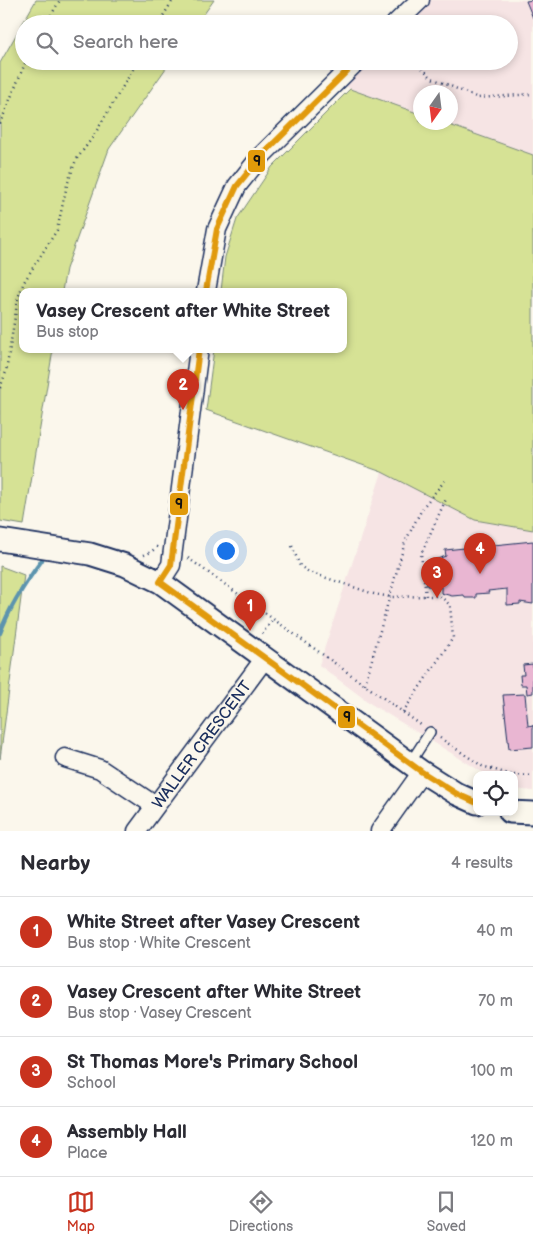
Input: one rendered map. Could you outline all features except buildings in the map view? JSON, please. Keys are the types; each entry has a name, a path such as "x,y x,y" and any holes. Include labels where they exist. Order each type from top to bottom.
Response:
{"street":[{"path":"404,15 420,0"},
{"path":"206,288 216,229 237,186 261,156 348,70"},
{"path":"160,582 170,565 199,353"},
{"path":"0,540 90,554 125,565 160,582 416,768 457,794 473,801"},
{"name":"WALLER CRESCENT","path":"137,831 154,805 265,658"},
{"path":"65,758 100,769 154,805"},
{"path":"380,831 416,768"},
{"path":"518,813 533,814"}],"lane":[{"path":"416,768 430,732"}],"path":[{"path":"51,15 60,0"},
{"path":"164,15 173,0"},
{"path":"0,124 22,70"},
{"path":"22,288 57,230 67,185 76,160 93,137 133,70"},
{"path":"424,70 432,78 478,98 533,94"},
{"path":"0,388 6,372 19,295"},
{"path":"365,684 405,542 423,507 448,478"},
{"path":"426,596 422,554 446,499"},
{"path":"292,546 300,566 309,572 374,594 390,597 440,596 450,605 453,638 403,712"},
{"path":"183,555 430,732 482,766 499,771"},
{"path":"518,775 533,776"}],"shaded area":[{"path":"428,0 533,0 533,155 458,128 458,85 413,85 413,112 350,89 345,85 359,70 518,70 518,15 413,15"},
{"path":"382,472 475,520 533,530 533,791 518,789 518,771 480,771 371,704 319,665"}],"green space":[{"path":"36,0 214,0 203,15 27,15"},
{"path":"15,37 15,70 165,70 109,149 66,269 63,288 19,288 19,353 52,353 24,525 0,521 0,63"},
{"path":"350,89 413,112 413,130 458,130 458,128 533,155 533,530 475,520 382,472 206,410 213,353 347,353 347,288 221,288 225,257 237,219 272,167"},
{"path":"0,566 24,575 0,759"}],"waterway":[{"path":"0,633 18,595 42,560"}],"transit line":[{"name":"9","path":"207,288 217,229 237,186 261,156 348,70"},
{"name":"9","path":"198,353 171,565 160,582 422,772 457,794 473,801"}],"place":[{"name":"Vasey Crescent after White Street","path":"183,410"},
{"name":"Assembly Hall","path":"480,574"},
{"name":"St Thomas More's Primary School","path":"437,598"},
{"name":"White Street after Vasey Crescent","path":"250,631"}]}
